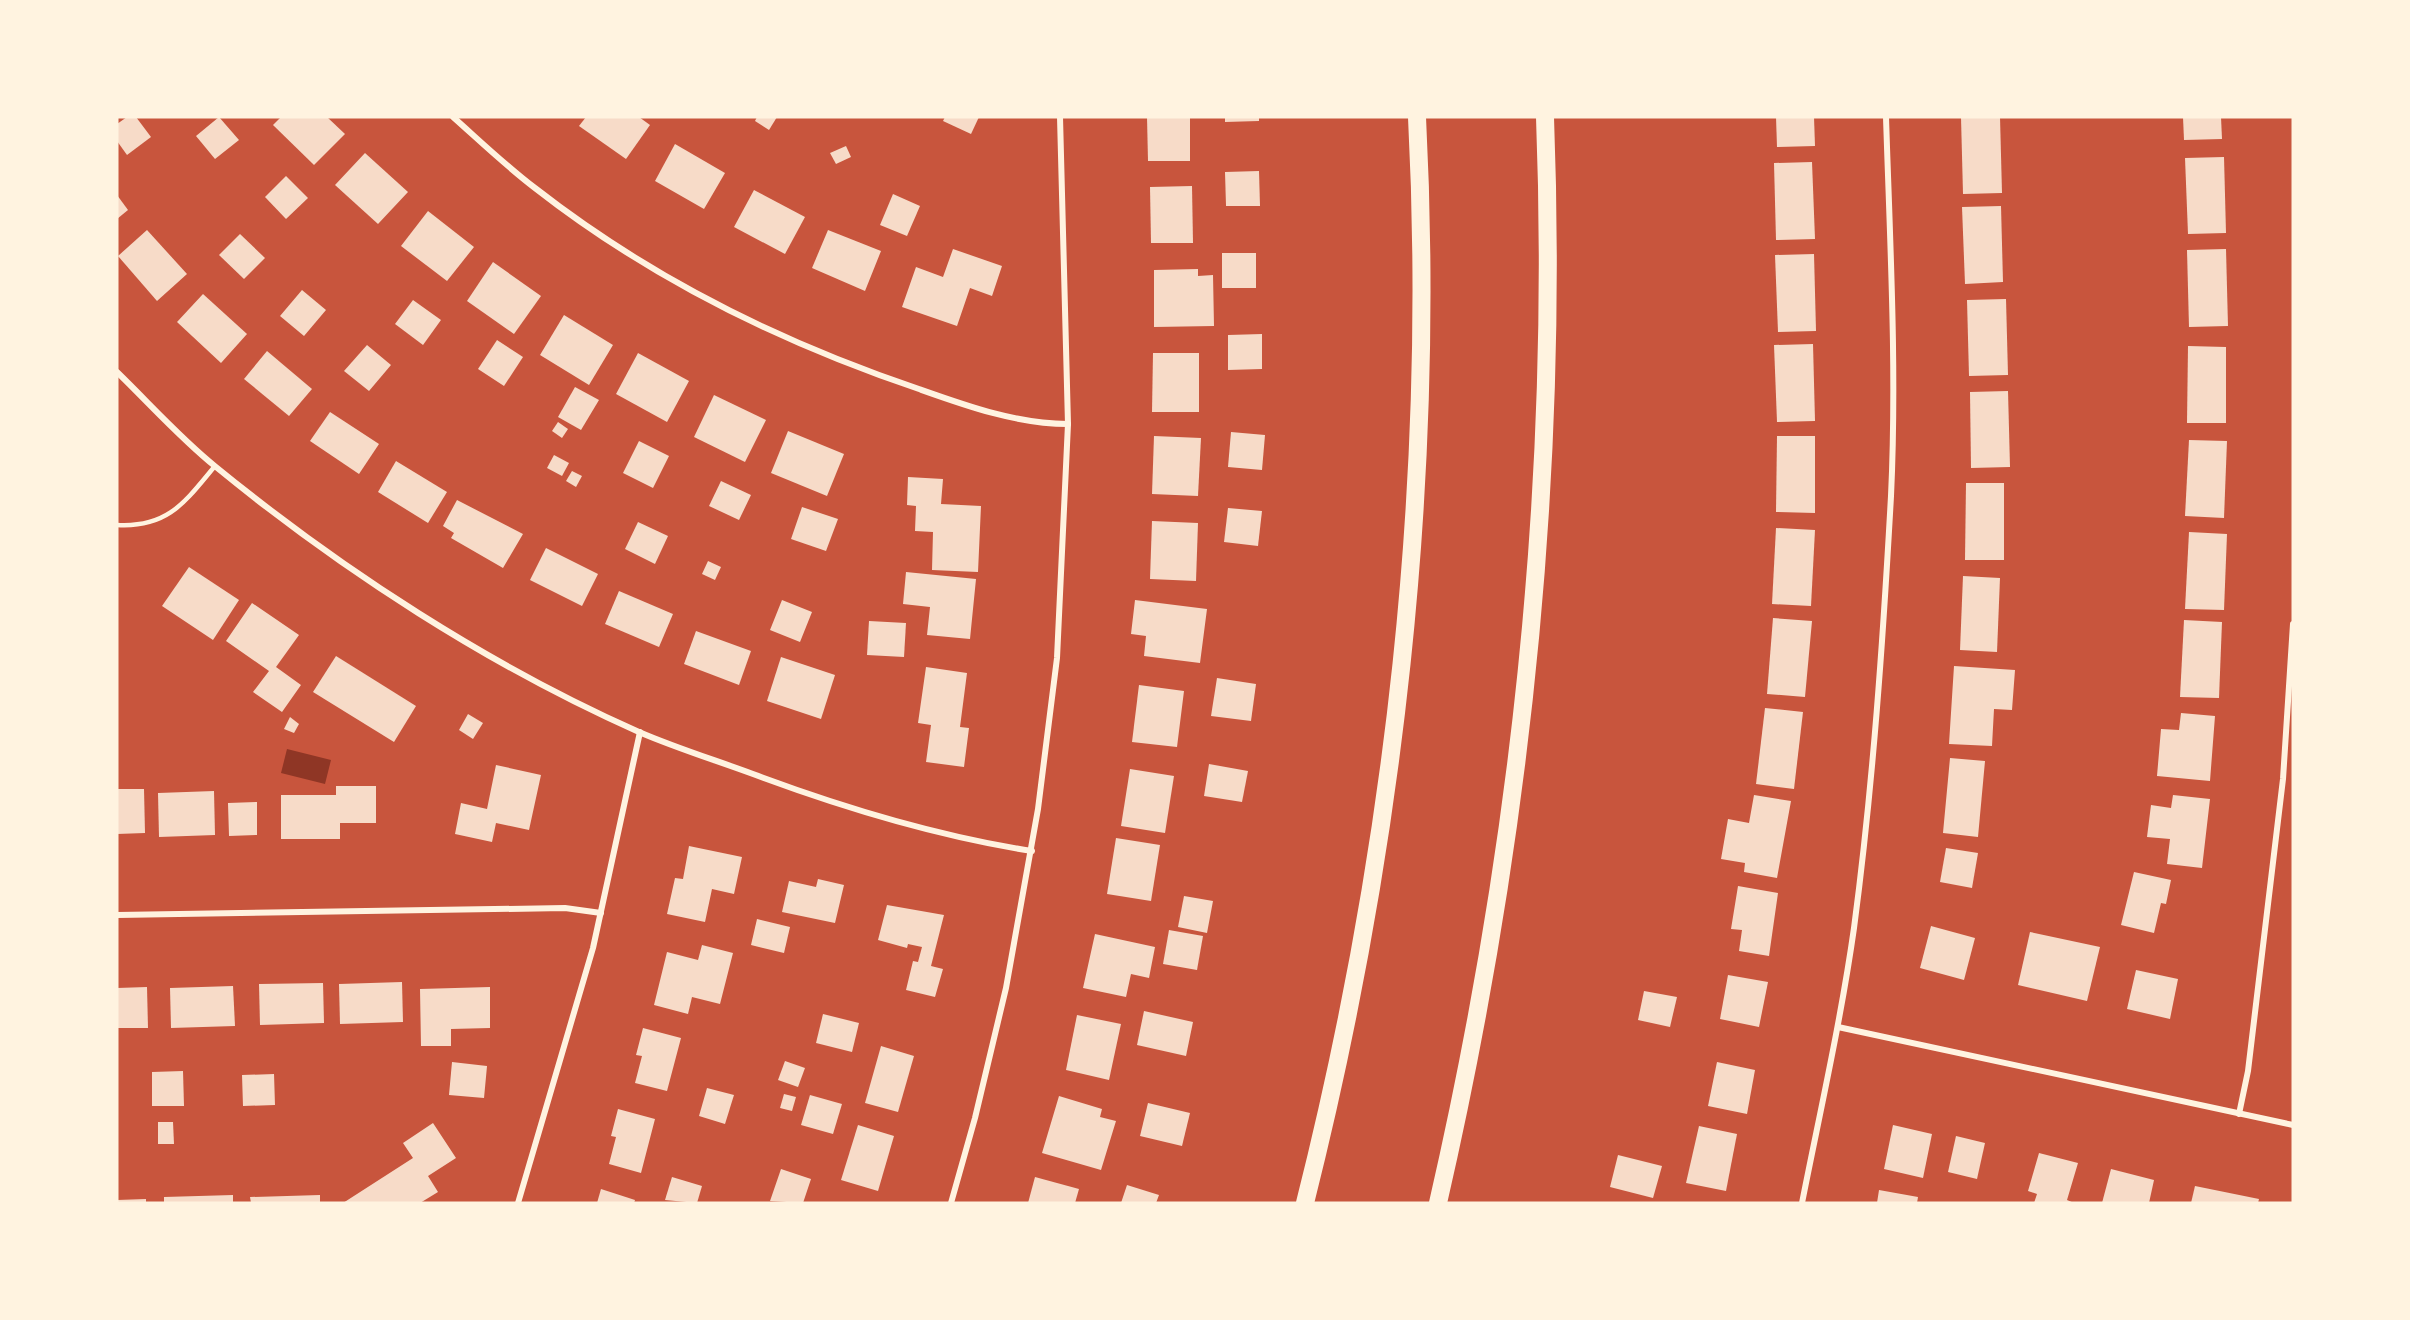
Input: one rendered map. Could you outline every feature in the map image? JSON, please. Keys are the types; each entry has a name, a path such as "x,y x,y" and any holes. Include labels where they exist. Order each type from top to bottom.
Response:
{"highway":[{"path":"1305,1203 1325,1123 1369,905 1401,674 1419,411 1417,117"},
{"path":"1438,1203 1463,1093 1499,901 1529,672 1546,415 1548,236 1545,117"}],"street":[{"path":"453,117 535,188 657,272 741,316 851,367 940,397 1000,415 1049,424 1068,424"},
{"path":"951,1203 975,1118 1006,988 1032,851 1057,658 1068,424 1060,117"},
{"path":"1802,1203 1838,1027 1869,800 1891,494 1892,371 1886,117"},
{"path":"117,372 215,466 344,562 449,631 543,685 640,732 821,800 934,832 1032,851"},
{"path":"2239,1114 2247,1071 2283,779 2293,624"},
{"path":"518,1203 601,913 640,732"},
{"path":"117,915 565,908 601,913"},
{"path":"1838,1027 2293,1125"}],"lane":[{"path":"117,525 143,526 164,518 187,500 215,466"}],"shaded area":[{"path":"287,749 331,760 325,784 281,773"}],"building":[{"path":"127,117 136,117 151,137 127,155 117,141 117,124"},
{"path":"219,117 239,140 215,159 196,136"},
{"path":"281,117 327,117 345,134 314,165 273,125"},
{"path":"586,117 639,117 650,125 626,159 579,126"},
{"path":"757,117 777,117 769,130 755,121"},
{"path":"945,117 979,117 971,134 943,121"},
{"path":"1147,117 1190,117 1190,161 1148,161"},
{"path":"1225,117 1259,117 1259,121 1225,122"},
{"path":"1776,117 1814,117 1815,146 1777,147"},
{"path":"1961,117 2000,117 2002,193 1963,194"},
{"path":"2183,117 2221,117 2222,139 2184,140"},
{"path":"675,144 725,173 704,209 655,181"},
{"path":"846,146 851,157 836,164 830,153"},
{"path":"365,153 408,192 378,224 335,185"},
{"path":"2224,157 2226,233 2188,234 2185,158"},
{"path":"1812,162 1815,239 1776,240 1774,163"},
{"path":"1259,171 1260,206 1226,206 1225,172"},
{"path":"286,176 308,198 286,219 265,197"},
{"path":"1192,186 1193,243 1151,243 1150,187"},
{"path":"754,190 805,217 785,254 734,227"},
{"path":"893,194 920,206 907,236 880,225"},
{"path":"117,195 128,210 117,219"},
{"path":"2001,206 2003,282 1965,284 1962,207"},
{"path":"428,211 474,247 447,281 401,246"},
{"path":"147,230 187,274 157,301 118,256"},
{"path":"828,230 881,251 865,291 812,268"},
{"path":"240,234 265,258 244,279 219,255"},
{"path":"953,249 1002,266 992,296 970,288 957,326 902,307 916,267 943,277"},
{"path":"2226,249 2228,326 2189,327 2187,250"},
{"path":"1222,253 1256,253 1256,288 1222,288"},
{"path":"1814,254 1816,331 1778,332 1775,255"},
{"path":"493,262 541,296 514,334 467,301"},
{"path":"1198,269 1198,276 1213,275 1214,326 1154,327 1154,270"},
{"path":"302,290 326,310 304,336 280,316"},
{"path":"203,294 247,334 221,363 177,322"},
{"path":"2006,299 2008,375 1969,376 1967,300"},
{"path":"413,300 441,320 423,345 395,324"},
{"path":"564,315 613,345 589,385 540,355"},
{"path":"1262,334 1262,369 1228,370 1228,335"},
{"path":"497,340 523,357 504,386 478,369"},
{"path":"1813,344 1815,421 1777,422 1774,345"},
{"path":"367,345 391,365 369,391 344,371"},
{"path":"2188,346 2226,347 2226,423 2187,423"},
{"path":"267,351 312,389 289,416 244,379"},
{"path":"638,353 689,381 667,422 616,394"},
{"path":"1153,353 1199,353 1199,412 1152,412"},
{"path":"575,387 599,400 581,430 558,417"},
{"path":"2008,391 2010,467 1971,468 1970,392"},
{"path":"714,395 766,420 745,462 694,437"},
{"path":"330,412 379,444 359,474 310,441"},
{"path":"558,422 568,429 562,438 552,431"},
{"path":"788,431 844,454 827,496 771,473"},
{"path":"1231,432 1265,435 1262,470 1228,467"},
{"path":"1154,436 1201,438 1198,496 1152,494"},
{"path":"1777,436 1815,436 1815,513 1776,512"},
{"path":"2189,440 2227,441 2224,518 2185,516"},
{"path":"639,441 669,456 653,488 623,473"},
{"path":"554,455 569,463 562,476 547,468"},
{"path":"396,461 447,492 428,523 378,492"},
{"path":"572,471 582,476 576,487 566,481"},
{"path":"908,477 943,479 941,504 981,506 978,572 932,570 933,532 915,531 916,506 907,505"},
{"path":"721,481 751,495 739,520 709,506"},
{"path":"1966,483 2004,483 2004,560 1965,560"},
{"path":"457,500 523,534 503,568 451,538 454,533 443,526"},
{"path":"802,507 838,519 826,551 791,539"},
{"path":"1228,508 1262,511 1258,546 1224,542"},
{"path":"1152,521 1198,523 1196,581 1150,579"},
{"path":"638,522 668,536 655,564 625,549"},
{"path":"1776,528 1815,530 1811,606 1772,604"},
{"path":"2189,532 2227,534 2224,610 2185,609"},
{"path":"546,548 598,574 582,606 530,580"},
{"path":"708,561 721,567 715,580 702,574"},
{"path":"189,567 239,600 213,640 162,606"},
{"path":"906,572 976,579 970,639 927,635 930,607 903,604"},
{"path":"1963,576 2000,578 1997,652 1960,650"},
{"path":"619,591 673,614 659,647 605,624"},
{"path":"782,600 812,612 800,642 770,630"},
{"path":"1135,600 1207,609 1200,663 1144,656 1146,636 1131,634"},
{"path":"252,603 299,635 276,667 301,685 282,712 253,692 269,671 226,641"},
{"path":"1773,618 1812,621 1805,697 1767,694"},
{"path":"2184,620 2222,622 2219,698 2180,697"},
{"path":"869,621 906,623 904,657 867,655"},
{"path":"696,631 751,651 739,685 684,664"},
{"path":"336,656 416,706 394,742 313,692"},
{"path":"781,657 835,675 821,719 767,701"},
{"path":"1954,666 2015,670 2012,710 1994,709 1992,746 1949,744"},
{"path":"926,667 967,673 960,727 969,728 964,767 926,762 931,725 918,723"},
{"path":"1217,678 1256,684 1251,721 1211,716"},
{"path":"1139,685 1184,691 1177,747 1132,742"},
{"path":"1765,708 1803,712 1794,789 1756,784"},
{"path":"2181,713 2215,716 2210,781 2157,776 2161,729 2179,730"},
{"path":"468,714 483,723 473,739 459,730"},
{"path":"290,717 299,724 294,733 284,729"},
{"path":"1950,758 1985,761 1978,837 1943,833"},
{"path":"1209,764 1248,771 1242,802 1204,796"},
{"path":"496,765 541,775 529,830 496,823 492,842 455,834 461,803 487,809"},
{"path":"1130,769 1174,776 1165,833 1121,826"},
{"path":"336,786 376,786 376,823 340,823 340,839 281,839 281,795 336,795"},
{"path":"117,789 144,789 145,833 117,834"},
{"path":"214,791 215,835 159,837 158,793"},
{"path":"1754,795 1791,801 1777,878 1744,872 1745,863 1721,859 1728,819 1749,823"},
{"path":"2173,795 2210,799 2202,868 2167,864 2170,839 2147,837 2151,805 2171,808"},
{"path":"257,802 257,835 229,836 228,803"},
{"path":"1116,838 1160,845 1151,901 1107,894"},
{"path":"689,846 742,857 734,894 712,889 705,922 667,914 675,878 683,879"},
{"path":"1946,848 1978,853 1972,888 1940,882"},
{"path":"2134,872 2171,880 2166,904 2161,903 2154,933 2121,925"},
{"path":"818,879 844,885 835,923 782,912 789,881 816,887"},
{"path":"1738,886 1778,893 1769,956 1739,951 1742,930 1731,929"},
{"path":"1184,896 1213,901 1207,933 1178,927"},
{"path":"887,905 944,915 931,966 943,969 935,997 906,990 913,961 918,962 922,947 908,944 907,948 878,940"},
{"path":"757,919 790,927 784,953 751,945"},
{"path":"1931,926 1975,938 1964,980 1920,968"},
{"path":"1169,930 1203,936 1197,970 1163,964"},
{"path":"2030,932 2100,947 2087,1001 2018,985"},
{"path":"1095,934 1155,947 1149,978 1131,974 1126,997 1083,988"},
{"path":"702,945 733,953 720,1004 692,997 688,1014 654,1005 667,952 698,960"},
{"path":"2136,970 2178,979 2170,1019 2127,1009"},
{"path":"1728,975 1768,982 1759,1027 1720,1019"},
{"path":"402,982 403,1022 340,1024 339,984"},
{"path":"323,983 324,1023 260,1025 259,984"},
{"path":"233,986 235,1026 171,1028 170,988"},
{"path":"147,987 148,1028 117,1028 117,988"},
{"path":"490,987 490,1028 451,1029 451,1046 421,1046 420,989"},
{"path":"1644,991 1677,997 1670,1027 1638,1020"},
{"path":"1144,1011 1193,1022 1186,1056 1137,1045"},
{"path":"823,1014 859,1023 852,1052 816,1043"},
{"path":"1077,1015 1121,1024 1109,1080 1066,1070"},
{"path":"643,1028 681,1038 667,1091 635,1083 642,1056 636,1055"},
{"path":"881,1046 914,1056 898,1112 865,1103"},
{"path":"785,1061 805,1068 798,1087 778,1080"},
{"path":"452,1062 487,1066 484,1098 449,1095"},
{"path":"1717,1062 1755,1070 1747,1114 1708,1106"},
{"path":"183,1071 184,1106 152,1106 152,1072"},
{"path":"274,1074 275,1105 243,1106 242,1075"},
{"path":"707,1088 734,1095 725,1124 699,1116"},
{"path":"784,1094 796,1097 792,1111 780,1108"},
{"path":"810,1095 842,1104 833,1134 801,1125"},
{"path":"1059,1096 1102,1109 1100,1117 1116,1121 1101,1170 1042,1153"},
{"path":"1148,1103 1190,1113 1182,1146 1140,1136"},
{"path":"618,1109 655,1119 641,1173 609,1164 616,1137 611,1136"},
{"path":"158,1122 173,1122 174,1144 158,1144"},
{"path":"433,1123 456,1158 428,1176 438,1192 420,1203 343,1203 413,1158 403,1143"},
{"path":"858,1125 894,1136 878,1191 841,1180"},
{"path":"1893,1125 1932,1134 1923,1178 1884,1169"},
{"path":"1699,1126 1737,1134 1726,1191 1686,1183"},
{"path":"1956,1136 1985,1143 1977,1179 1948,1172"},
{"path":"2039,1153 2078,1163 2067,1200 2074,1203 2034,1203 2037,1194 2028,1191"},
{"path":"1618,1155 1662,1166 1653,1198 1610,1187"},
{"path":"781,1169 811,1179 803,1203 770,1201"},
{"path":"2111,1169 2154,1180 2149,1203 2102,1203"},
{"path":"672,1177 702,1186 697,1203 665,1200"},
{"path":"1035,1177 1079,1189 1075,1203 1028,1203"},
{"path":"1127,1185 1159,1195 1156,1203 1121,1203"},
{"path":"2195,1186 2259,1199 2258,1203 2191,1203"},
{"path":"601,1189 635,1200 634,1203 597,1203"},
{"path":"1879,1190 1918,1197 1917,1203 1877,1203"},
{"path":"233,1195 233,1203 164,1203 164,1197"},
{"path":"320,1195 320,1203 251,1203 250,1197"},
{"path":"146,1199 146,1203 117,1203 117,1200"}]}
